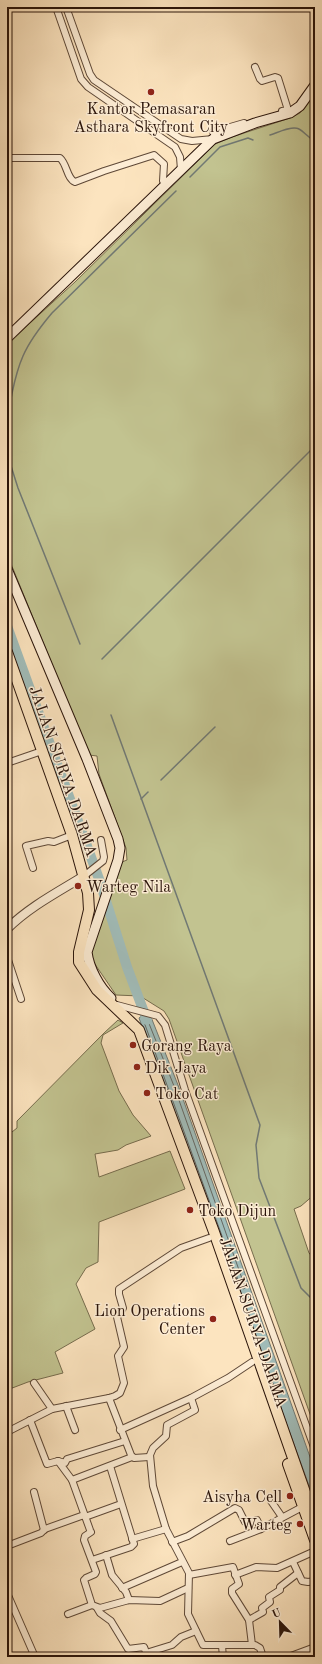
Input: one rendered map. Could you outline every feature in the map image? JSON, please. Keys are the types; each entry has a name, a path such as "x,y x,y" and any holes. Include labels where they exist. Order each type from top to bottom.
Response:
{"main road":[{"path":"7,338 214,138 300,106 315,86"},
{"path":"7,570 89,763 118,839 120,854 113,879 88,947 88,960 90,967 107,994 128,1014 131,1023"},
{"name":"JALAN SURYA DARMA","path":"8,656 87,874 89,910 79,952 79,962 97,990 139,1030 170,1112 306,1505 315,1540"},
{"name":"JALAN SURYA DARMA","path":"131,1023 232,1300 252,1362 306,1505 315,1521"}],"street":[{"path":"181,170 180,157 175,147 88,87 81,79 57,9 67,7 90,74 94,80 181,139 192,141 214,138"},
{"path":"255,67 260,79 264,81 276,77 278,78 289,111"},
{"path":"140,122 146,115"},
{"path":"7,158 60,158 63,161 71,180 75,182 104,170 154,155 164,164 163,181 166,184"},
{"path":"7,763 42,751"},
{"path":"33,868 26,846 48,841 54,842 72,835"},
{"path":"7,929 14,922 50,896 98,866 103,861 104,857 101,840"},
{"path":"7,957 21,999"},
{"path":"117,1004 158,1016 165,1024 185,1090 315,1450"},
{"path":"7,1432 52,1409 109,1398 120,1393 124,1384 118,1356 124,1347 117,1317 123,1308 119,1289 181,1248 209,1238"},
{"path":"120,1430 191,1398 228,1378 252,1362"},
{"path":"34,1383 52,1409"},
{"path":"109,1398 120,1430 132,1457"},
{"path":"191,1398 195,1410 167,1425 166,1436 154,1448 149,1457 154,1490 166,1529 189,1575 188,1614 202,1645 259,1646 263,1657"},
{"path":"66,1406 75,1430"},
{"path":"30,1420 47,1464 58,1461 65,1462 66,1459 125,1441"},
{"path":"72,1480 132,1457 149,1457"},
{"path":"58,1461 72,1480 90,1532 85,1536 84,1540 96,1574 84,1580 94,1607 111,1621 128,1648 144,1647 147,1655 172,1645 181,1638 196,1631"},
{"path":"92,1560 131,1547 134,1544 110,1466"},
{"path":"34,1492 44,1530"},
{"path":"271,1501 282,1517"},
{"path":"7,1546 41,1533 44,1530 121,1504"},
{"path":"230,1541 261,1529 306,1505"},
{"path":"172,1542 188,1536 236,1508 245,1522 248,1523 257,1520 261,1529"},
{"path":"132,1539 166,1529"},
{"path":"235,1575 256,1567 277,1568 315,1551"},
{"path":"106,1555 112,1575 126,1592 129,1600"},
{"path":"122,1588 182,1562"},
{"path":"293,1562 302,1581 315,1581"},
{"path":"189,1575 232,1567 234,1569 239,1584 232,1589 232,1593 249,1620 252,1645"},
{"path":"249,1620 262,1612 262,1608 270,1602 269,1597 280,1590 280,1587 298,1573"},
{"path":"68,1614 129,1600 160,1601 188,1588"},
{"path":"7,1593 35,1657"},
{"path":"222,1646 223,1657"},
{"path":"288,1657 315,1647"}],"green space":[{"path":"315,94 315,1194 301,1206 294,1209 309,1253 315,1260 315,1428 169,1019 164,1011 140,996 116,995 88,954 122,862 127,860 126,848 99,774 97,756 89,755 7,554 7,344 75,282 215,144 290,118 300,113"},
{"path":"118,1020 123,1023 103,1035 101,1043 119,1091 133,1115 151,1136 126,1145 118,1150 95,1154 99,1177 170,1151 185,1189 99,1222 98,1262 86,1268 76,1284 95,1329 55,1352 63,1373 28,1382 7,1390 7,1136 17,1128 17,1121 104,1033"}],"water":[{"path":"144,1014 151,1017 178,1085 315,1471 315,1502 139,1018"}],"waterway":[{"path":"270,135 296,128 315,141"},
{"path":"190,177 220,147 248,138 253,140"},
{"path":"7,432 14,383 26,350 36,333 52,313 176,191"},
{"path":"7,446 18,488 80,644"},
{"path":"102,659 315,446"},
{"path":"7,626 99,879 127,967 147,1020"},
{"path":"111,715 260,1125 256,1145 259,1178 301,1288 315,1302"},
{"path":"161,780 215,727"},
{"path":"141,799 148,792"}],"place":[{"name":"Kantor Pemasaran Asthara Skyfront City","path":"151,92"},
{"name":"Warteg Nila","path":"78,886"},
{"name":"Gorang Raya","path":"133,1045"},
{"name":"Dik Jaya","path":"137,1067"},
{"name":"Toko Cat","path":"147,1093"},
{"name":"Toko Dijun","path":"190,1210"},
{"name":"Lion Operations Center","path":"213,1319"},
{"name":"Aisyha Cell","path":"290,1496"},
{"name":"Warteg","path":"300,1524"}]}
